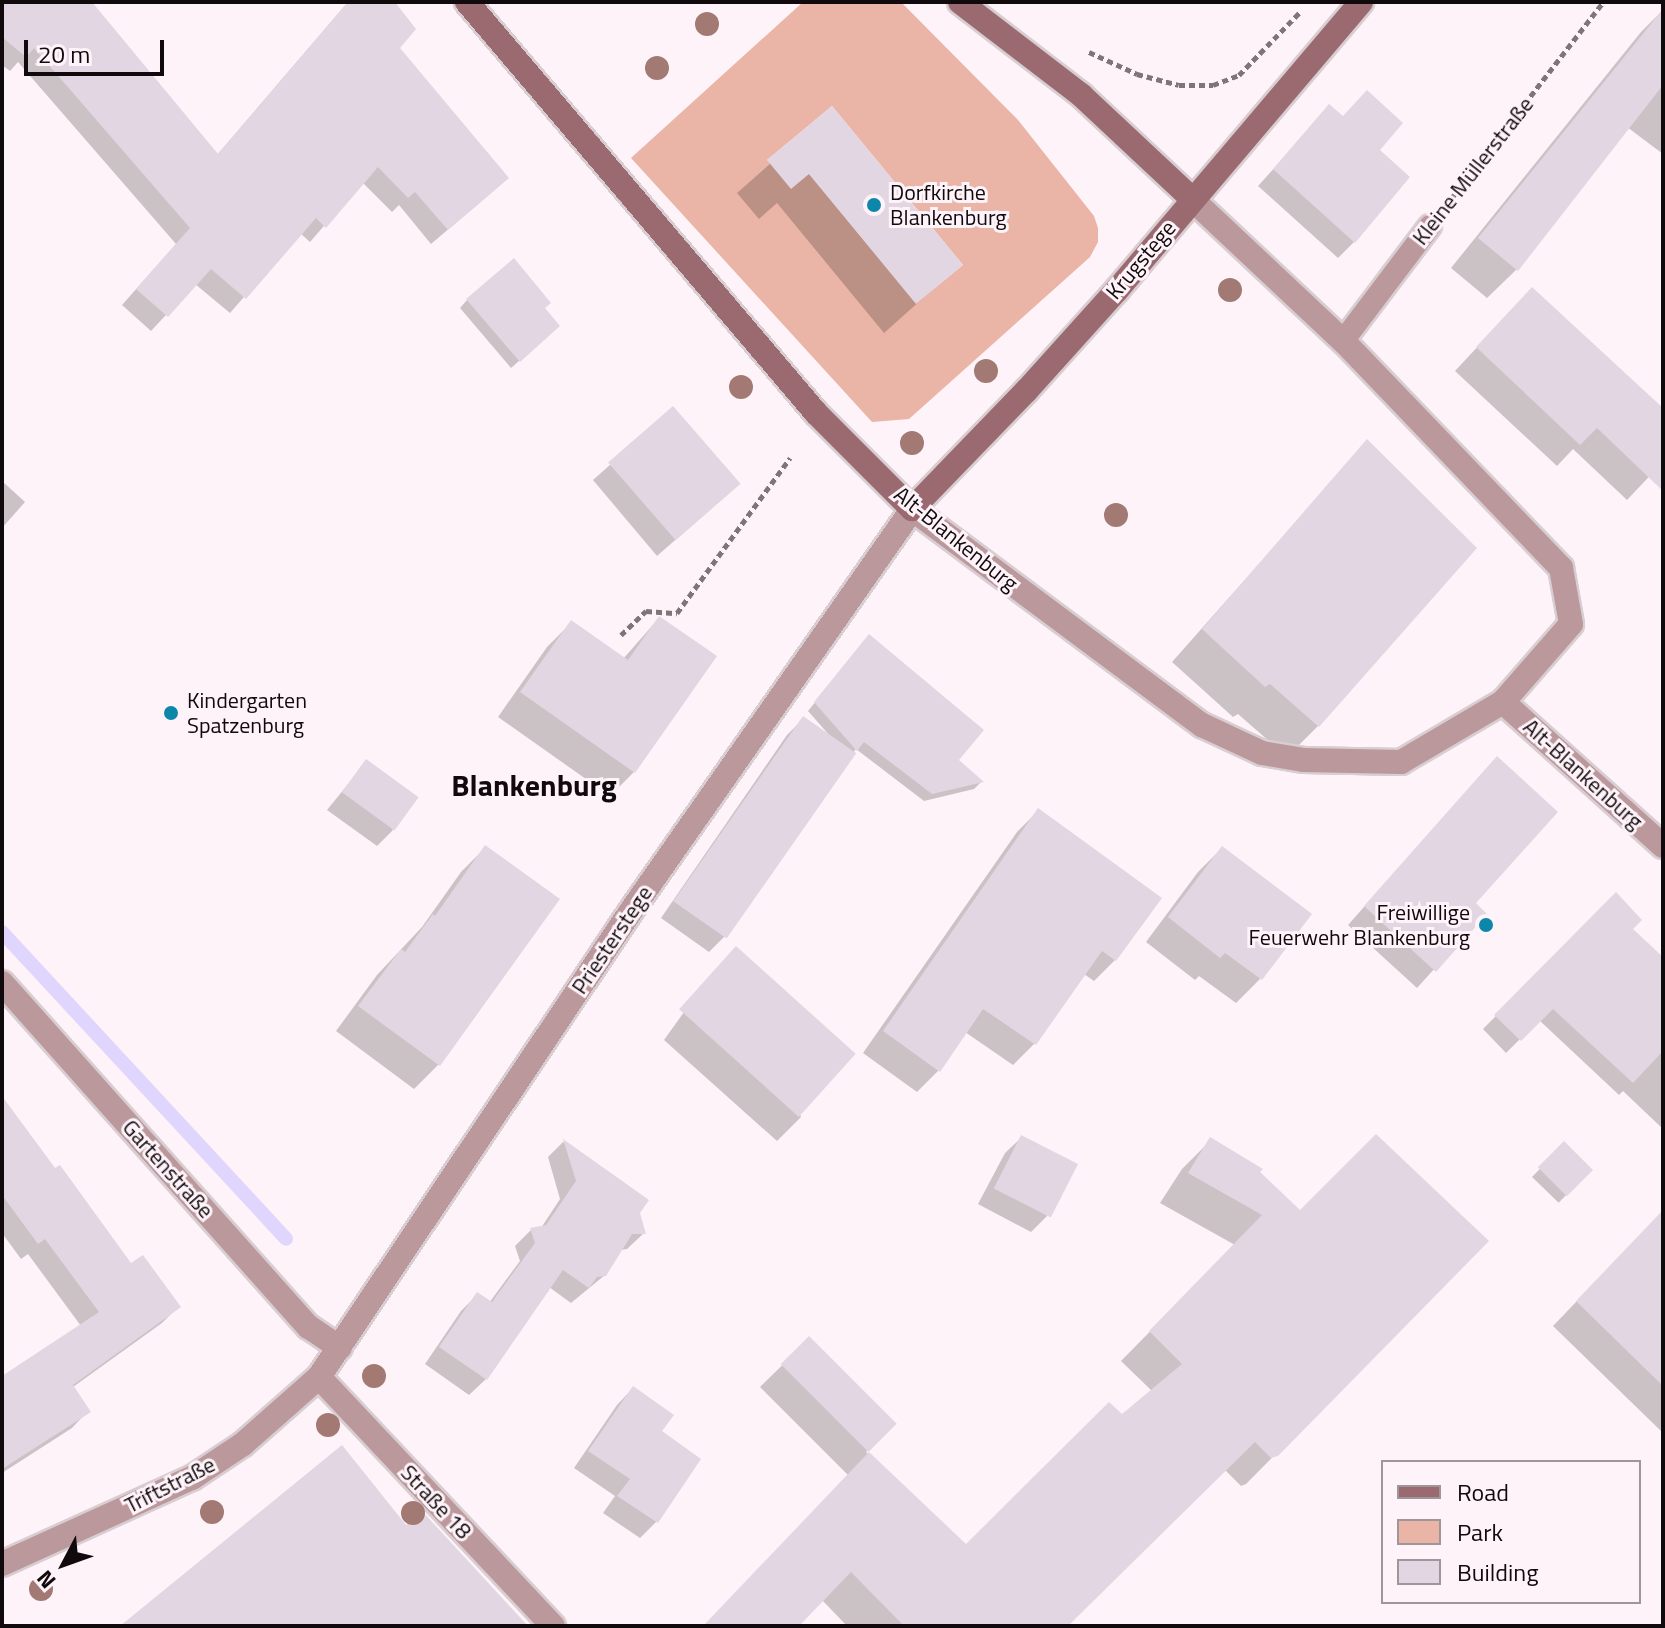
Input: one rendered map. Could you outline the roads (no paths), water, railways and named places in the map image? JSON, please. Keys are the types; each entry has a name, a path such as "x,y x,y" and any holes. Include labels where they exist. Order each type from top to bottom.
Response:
{"main road":[{"name":"Alt-Blankenburg","path":"467,2 816,413 912,509"},
{"name":"Alt-Blankenburg","path":"960,2 1081,95 1192,199"},
{"name":"Krugstege","path":"912,509 1037,380 1361,2"}],"street":[{"name":"Alt-Blankenburg","path":"912,509 1202,725 1262,753 1304,760 1401,762 1503,702 1571,624 1561,568 1343,341 1192,199"},
{"name":"Priesterstege","path":"319,1377 622,924 912,509"},
{"name":"Alt-Blankenburg","path":"1503,702 1663,846"},
{"name":"Gartenstraße","path":"2,983 309,1327 340,1348"},
{"name":"Triftstraße","path":"2,1564 192,1478 243,1444 319,1377"},
{"name":"Straße 18","path":"319,1377 553,1626"}],"lane":[{"name":"Kleine Müllerstraße","path":"1343,341 1430,226"}],"waterway":[{"path":"2,932 286,1239"}],"place":[{"name":"Dorfkirche Blankenburg","path":"874,205"},
{"name":"Kindergarten Spatzenburg","path":"171,713"},
{"name":"Freiwillige Feuerwehr Blankenburg","path":"1486,925"}],"district":[{"name":"Blankenburg","path":"534,785"}]}
